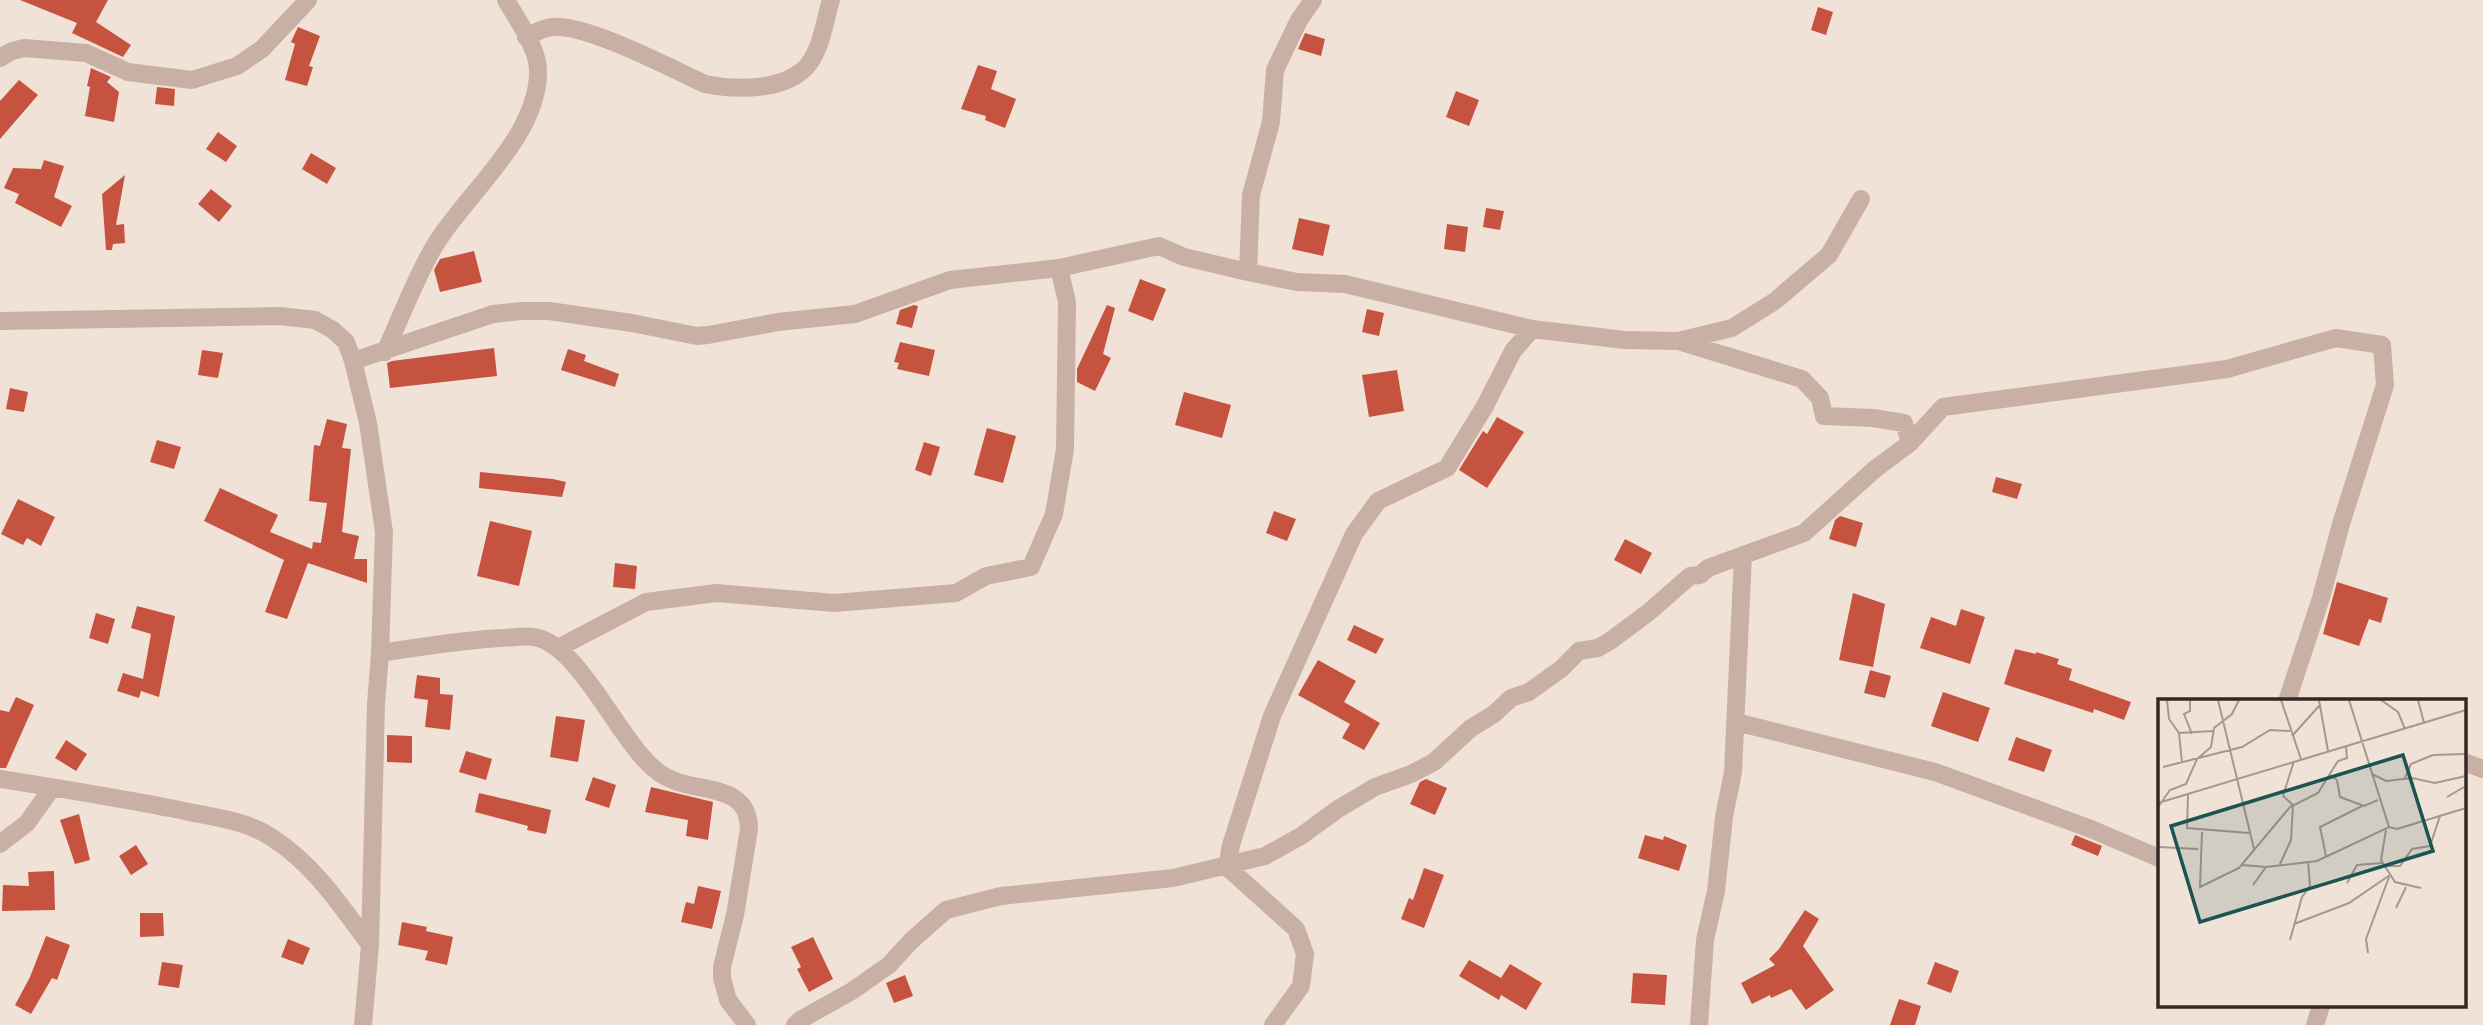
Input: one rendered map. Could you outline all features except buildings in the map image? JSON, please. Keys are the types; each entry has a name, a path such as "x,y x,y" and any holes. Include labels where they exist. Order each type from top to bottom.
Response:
{"street":[{"path":"0,58 24,48 86,53 128,72 192,80 237,66 254,55 308,0"},
{"path":"385,352 436,244 517,138 536,89 538,61 506,0"},
{"path":"526,37 550,27 593,34 705,84 750,87 780,82 802,71 817,46 831,0"},
{"path":"1248,272 1251,195 1271,122 1275,70 1299,20 1313,0"},
{"path":"353,361 493,314 549,311 697,336 778,322 855,314 950,281 1059,268 1159,246 1184,257 1248,272 1297,282 1345,284 1532,329 1625,341 1678,341 1732,328 1775,301 1829,255 1861,199"},
{"path":"558,648 646,602 716,593 834,603 956,593 986,576 1031,567 1054,514 1065,449 1067,302 1059,268"},
{"path":"0,321 280,316 315,320 333,330 346,342 368,423 384,532 376,704 370,945 363,1025"},
{"path":"1227,867 1272,716 1354,534 1378,501 1447,468 1485,406 1513,351 1532,329"},
{"path":"795,1025 889,965 946,910 1001,896 1173,878 1265,856 1301,836 1375,787 1412,774 1434,762 1471,728 1494,714 1511,698 1529,692 1580,652 1598,648 1609,641 1649,612 1690,576 1700,575 1708,568 1804,533 1875,469 1910,443 1943,407 2227,369 2336,338 2382,345 2385,384 2288,699"},
{"path":"1678,341 1802,379 1820,398 1824,416 1873,418 1904,423 1910,443"},
{"path":"1699,1025 1705,940 1716,891 1737,722 1743,555"},
{"path":"380,653 463,640 535,637 558,648 582,673 620,729 657,772 676,782 733,797 744,806 749,816 749,829 722,978 728,1000 747,1025"},
{"path":"1737,722 1935,772 2091,829 2158,858"},
{"path":"2466,763 2483,769"},
{"path":"0,779 244,822 273,837 295,853 326,884 370,945"},
{"path":"0,844 27,823 52,788"},
{"path":"1227,867 1296,929 1305,954 1301,986 1273,1025"},
{"path":"2315,1025 2320,1007"}]}
